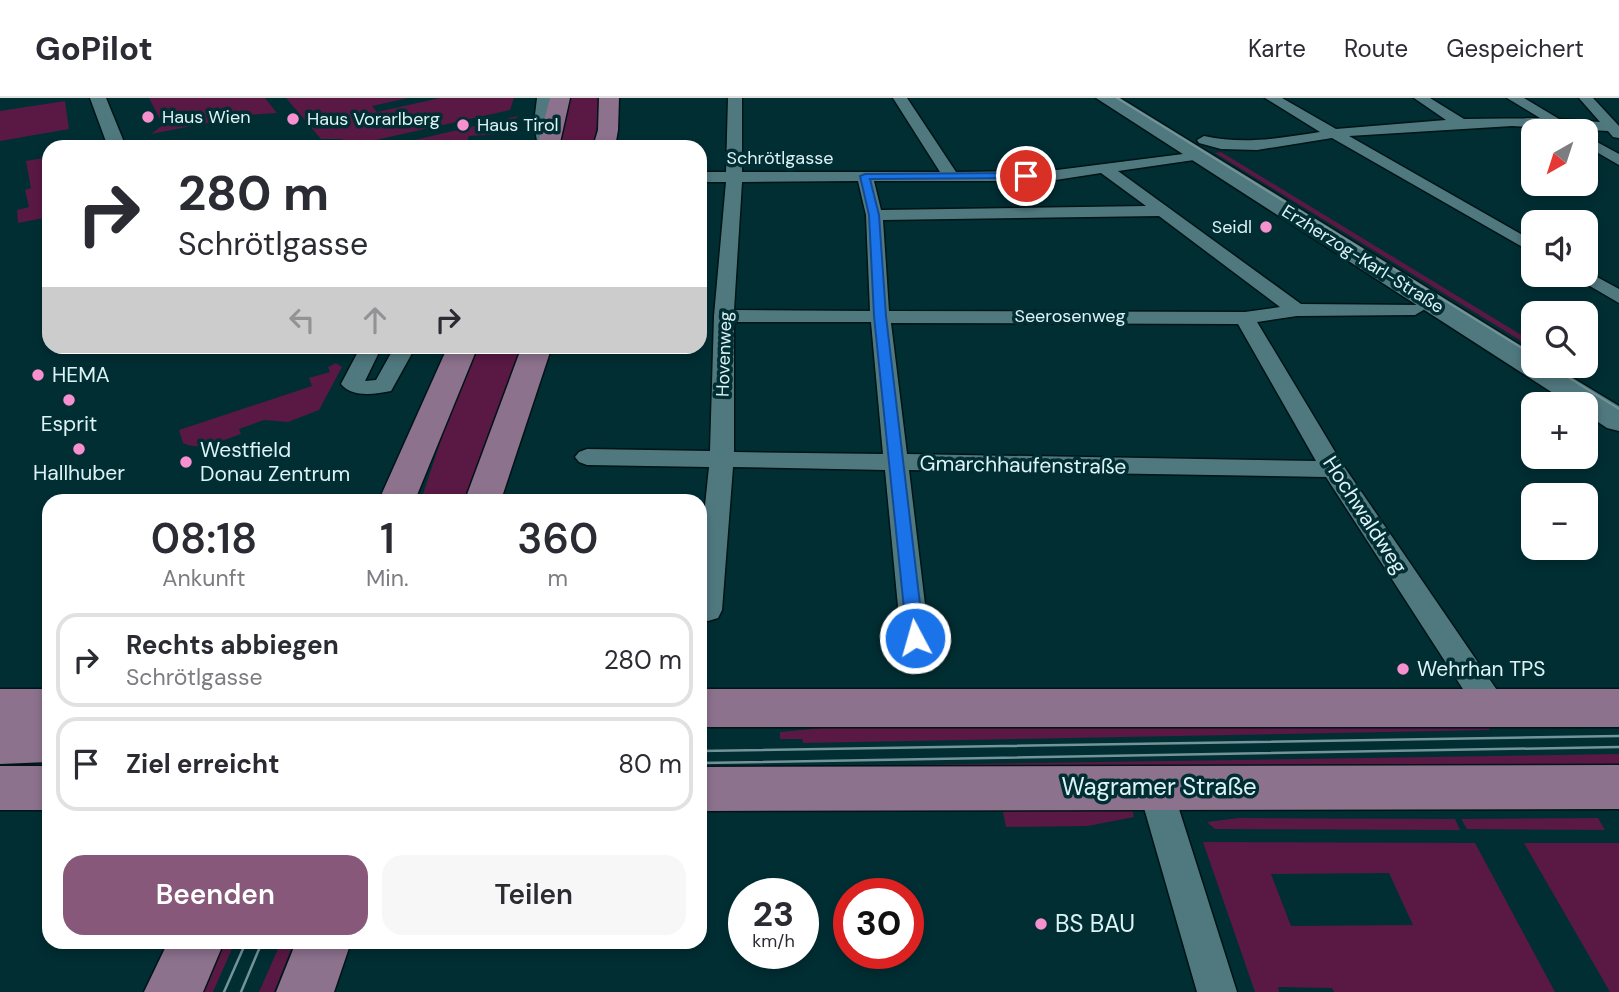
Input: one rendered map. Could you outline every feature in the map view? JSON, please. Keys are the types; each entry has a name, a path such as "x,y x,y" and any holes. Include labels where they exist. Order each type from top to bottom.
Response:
{"main road":[{"path":"549,140 560,98"},
{"path":"606,140 609,98"},
{"name":"Erzherzog-Karl-Straße","path":"1107,98 1199,148 1619,421"},
{"name":"Erzherzog-Karl-Straße","path":"1135,98 1199,148 1244,153 1521,331"},
{"path":"400,494 460,354"},
{"path":"485,494 534,354"},
{"path":"1598,378 1619,391"},
{"path":"0,708 42,708"},
{"path":"707,708 1619,708"},
{"path":"0,743 42,742"},
{"name":"Wagramer Straße","path":"707,789 1619,787"},
{"path":"0,788 42,788"},
{"path":"173,992 194,949"},
{"path":"305,992 321,949"}],"street":[{"path":"98,98 114,140"},
{"path":"544,98 541,123 545,140"},
{"name":"Hovenweg","path":"708,610 722,461 724,316 734,177 735,98"},
{"path":"900,98 951,176"},
{"path":"1272,98 1521,241"},
{"path":"1421,98 1459,122"},
{"path":"1514,98 1551,119"},
{"path":"1586,98 1615,131"},
{"path":"1244,153 1334,134 1459,122 1521,121"},
{"path":"1598,147 1619,160"},
{"name":"Schrötlgasse","path":"707,177 1049,176 1107,170 1199,148"},
{"path":"1107,170 1297,310"},
{"path":"865,176 874,215 880,316 915,638"},
{"path":"874,215 1164,211"},
{"path":"1598,285 1619,297"},
{"name":"Seerosenweg","path":"724,316 1245,318 1297,310 1415,309"},
{"name":"Hochwaldweg","path":"1245,318 1333,468 1492,708"},
{"path":"368,354 352,384 358,387 383,386 401,354"},
{"name":"Gmarchhaufenstraße","path":"587,457 898,464 1333,468"},
{"path":"1155,787 1217,992"}],"shaded area":[{"path":"149,98 265,98 277,113 248,115 151,134 163,125"},
{"path":"286,98 408,98 372,106 377,112 440,98 514,98 510,110 376,140 321,139"},
{"path":"569,98 601,98 595,140 560,140"},
{"path":"65,101 69,129 0,141 0,111"},
{"path":"518,116 503,134 469,136 468,140 415,140"},
{"path":"1221,152 1521,335 1521,341 1215,153"},
{"path":"42,158 42,218 18,223 17,210 29,207 25,190 31,188 26,161"},
{"path":"470,354 521,354 471,494 423,494"},
{"path":"336,363 342,367 319,410 288,422 264,420 239,429 241,434 212,444 197,446 183,443 179,430 312,386 309,378 330,372 328,367"},
{"path":"865,724 1486,724 1490,730 803,743 802,739 780,739 780,732"},
{"path":"1619,754 1619,770 782,767"},
{"path":"1030,807 1132,809 1134,817 1088,826 1006,827 1003,812"},
{"path":"1239,818 1455,819 1460,830 1215,829 1207,822"},
{"path":"1598,818 1605,830 1467,829 1461,819"},
{"path":"1203,842 1475,843 1555,992 1334,992 1332,988 1278,987 1279,992 1255,992","holes":["1389,873 1413,925 1291,926 1271,874"]},
{"path":"1524,843 1619,843 1619,992 1610,992"},
{"path":"219,949 232,949 213,992 199,992"},
{"path":"278,949 291,949 274,992 259,992"}],"tram line":[{"path":"1117,98 1521,348"},
{"path":"1569,378 1619,409"},
{"path":"707,751 1619,736"},
{"path":"707,763 1619,747"},
{"path":"224,992 243,949"},
{"path":"241,992 259,949"}],"place":[{"name":"Haus Wien","path":"148,117"},
{"name":"Haus Vorarlberg","path":"293,119"},
{"name":"Haus Tirol","path":"463,125"},
{"name":"Seidl","path":"1266,227"},
{"name":"HEMA","path":"38,375"},
{"name":"Esprit","path":"69,400"},
{"name":"Hallhuber","path":"79,449"},
{"name":"Westfield Donau Zentrum","path":"186,462"},
{"name":"Wehrhan TPS","path":"1403,669"},
{"name":"BS BAU","path":"1041,924"}],"route":[{"path":"915,638 880,316 874,215 865,176 1026,176"}]}
